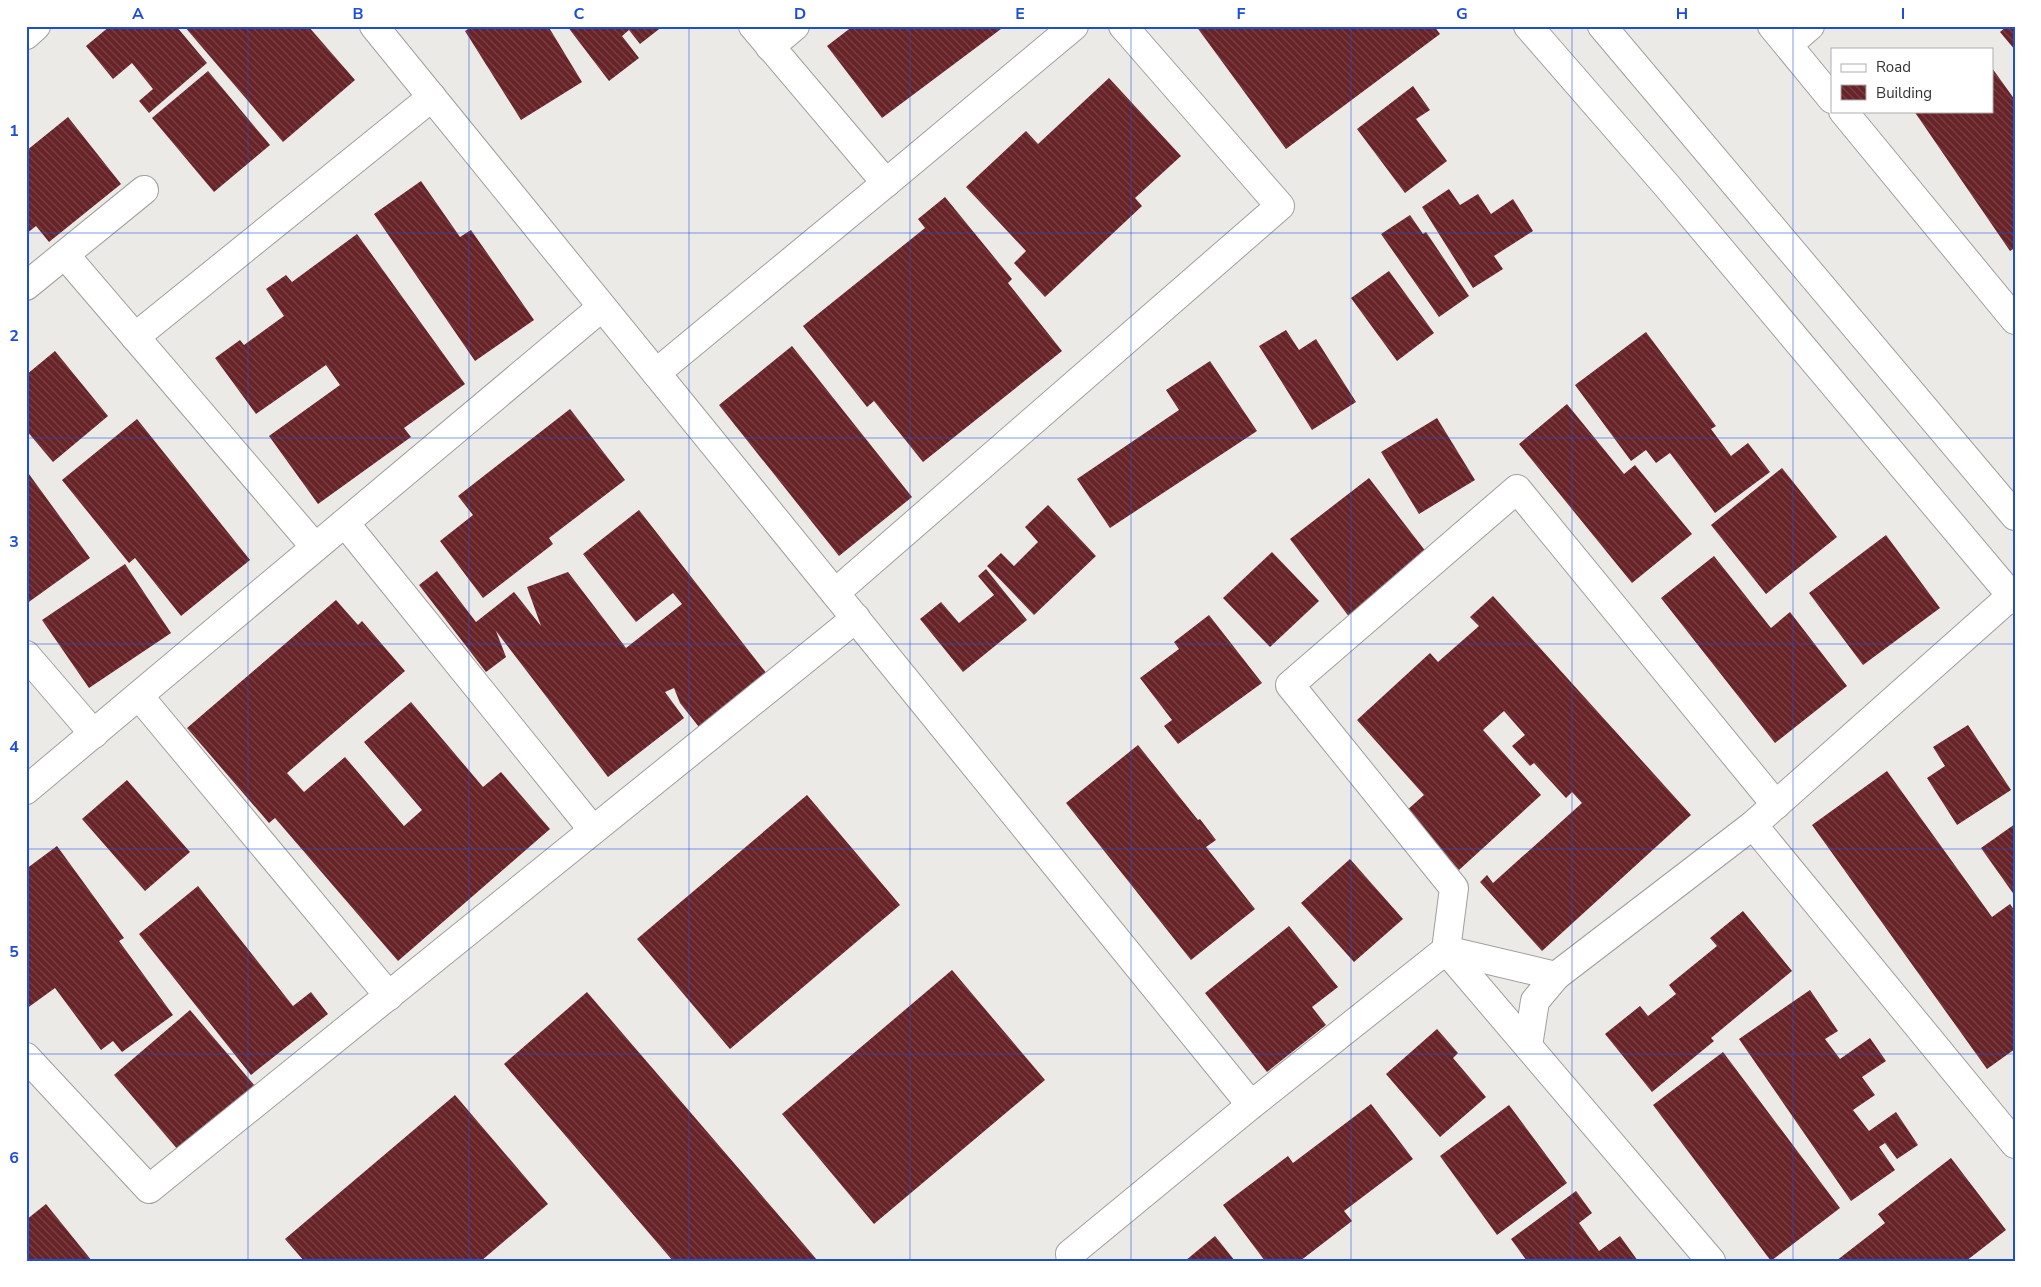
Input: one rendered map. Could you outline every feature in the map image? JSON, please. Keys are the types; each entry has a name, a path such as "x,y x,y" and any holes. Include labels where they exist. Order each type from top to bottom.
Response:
{"street":[{"path":"26,35 36,26"},
{"path":"374,26 1252,1105"},
{"path":"795,26 762,36 886,183"},
{"path":"656,372 1074,26"},
{"path":"835,593 1280,206 1123,26"},
{"path":"1528,26 1675,195 2013,598 1753,825 1556,976 1535,1001 1528,1046"},
{"path":"1602,26 2015,516"},
{"path":"1810,26 1780,36 1831,98"},
{"path":"135,337 432,97"},
{"path":"1844,112 2015,320"},
{"path":"26,286 144,190"},
{"path":"65,255 315,547"},
{"path":"26,790 602,307"},
{"path":"1071,1261 1070,1254 1446,950 1454,888 1290,686 1517,489 1776,805"},
{"path":"345,523 593,830"},
{"path":"26,1057 150,1189 856,618"},
{"path":"26,655 94,734"},
{"path":"139,696 389,996"},
{"path":"1753,825 2015,1144"},
{"path":"1446,950 1556,976"},
{"path":"1446,950 1711,1261"}],"building":[{"path":"110,26 176,26 207,63 149,113 139,101 153,89 132,63 113,79 86,46"},
{"path":"184,26 308,26 355,80 283,142"},
{"path":"473,26 548,26 582,82 521,120 465,31"},
{"path":"567,26 663,26 640,44 629,30 622,36 639,58 609,81"},
{"path":"853,26 1005,26 882,118 827,46"},
{"path":"1196,26 1434,26 1440,34 1286,149"},
{"path":"2007,26 2015,26 2015,50 2000,32"},
{"path":"208,71 270,145 214,192 152,118"},
{"path":"1994,71 2015,100 2015,248 2010,251 1915,112 1994,112"},
{"path":"1109,78 1181,156 1135,198 1142,206 1045,297 1014,263 1026,251 966,187 1026,131 1038,144"},
{"path":"1413,86 1430,110 1416,119 1447,161 1405,193 1357,129"},
{"path":"68,117 121,184 49,242 36,226 26,234 26,151"},
{"path":"421,181 460,237 471,230 534,320 475,361 374,214"},
{"path":"1449,189 1460,205 1478,194 1491,214 1513,199 1533,231 1494,256 1503,269 1473,288 1422,207"},
{"path":"945,197 1012,279 1008,283 1062,351 923,462 874,401 867,407 803,326 925,228 918,219"},
{"path":"1410,215 1423,234 1426,232 1469,296 1439,317 1381,234"},
{"path":"357,234 465,384 404,428 411,437 318,504 269,436 340,385 326,365 256,414 215,358 240,340 244,345 284,316 266,289 286,275 292,282"},
{"path":"1389,271 1434,333 1397,361 1351,298"},
{"path":"1286,330 1299,350 1316,339 1356,402 1312,430 1259,346"},
{"path":"1646,332 1716,426 1711,429 1731,456 1748,443 1770,472 1715,513 1670,453 1656,463 1646,450 1631,461 1575,385"},
{"path":"792,346 912,497 839,556 719,405"},
{"path":"55,351 108,416 53,462 26,430 26,375"},
{"path":"1210,361 1257,431 1110,528 1077,479 1179,410 1166,390"},
{"path":"1567,404 1624,474 1635,465 1692,534 1632,583 1519,444"},
{"path":"570,409 625,480 549,538 553,544 483,598 440,541 473,515 458,496"},
{"path":"1437,418 1475,480 1419,514 1381,452"},
{"path":"137,419 250,560 181,616 135,558 129,563 62,480"},
{"path":"1782,468 1837,537 1766,594 1711,525"},
{"path":"26,470 90,558 26,604"},
{"path":"1369,478 1430,557 1350,618 1290,539"},
{"path":"1048,505 1096,556 1034,615 987,566 1001,553 1014,566 1038,542 1025,527"},
{"path":"639,510 767,674 699,727 680,703 674,688 665,692 684,718 608,777 496,631 506,657 486,672 419,585 437,571 476,622 514,592 541,626 527,587 568,572 626,648 682,604 673,593 636,622 583,554"},
{"path":"1886,535 1940,608 1863,665 1809,593"},
{"path":"1272,552 1319,601 1270,647 1223,598"},
{"path":"1714,556 1771,628 1790,612 1847,686 1775,743 1661,598"},
{"path":"125,564 171,633 89,688 42,620"},
{"path":"986,569 1027,620 963,672 920,619 941,602 959,623 994,595 978,576"},
{"path":"1493,596 1691,815 1542,951 1480,882 1487,875 1493,883 1582,803 1572,792 1566,798 1534,763 1530,766 1512,746 1525,735 1504,711 1483,730 1541,795 1459,870 1406,811 1424,795 1357,720 1430,653 1438,662 1479,626 1470,617"},
{"path":"336,600 358,625 362,621 405,671 287,773 304,792 345,757 404,826 422,810 364,742 411,702 483,787 501,772 550,829 398,961 275,818 269,823 187,728"},
{"path":"1209,615 1262,683 1178,744 1164,726 1172,720 1140,678 1179,649 1174,642"},
{"path":"1968,725 2011,790 1957,825 1927,778 1945,766 1933,747"},
{"path":"1138,745 1216,840 1206,847 1255,909 1191,960 1066,803"},
{"path":"1887,771 1992,917 2010,904 2015,911 2015,1049 1987,1069 1812,825"},
{"path":"127,780 190,852 145,891 82,819"},
{"path":"807,795 900,905 730,1049 637,939"},
{"path":"2015,824 2015,896 1981,848"},
{"path":"57,846 124,938 119,941 173,1015 122,1052 113,1041 101,1050 55,988 26,1009 26,869"},
{"path":"1350,859 1403,919 1354,962 1301,903"},
{"path":"198,886 293,1006 311,992 328,1014 251,1075 139,934"},
{"path":"1743,911 1792,971 1711,1038 1714,1041 1652,1092 1605,1034 1640,1006 1648,1016 1676,994 1669,985 1717,946 1710,938"},
{"path":"1289,926 1338,987 1312,1007 1326,1025 1267,1072 1205,993"},
{"path":"952,970 1045,1080 874,1224 782,1114"},
{"path":"1810,990 1838,1031 1825,1039 1840,1059 1870,1038 1886,1061 1862,1077 1875,1095 1853,1110 1869,1131 1896,1112 1918,1145 1897,1159 1885,1143 1879,1147 1895,1170 1851,1201 1739,1039"},
{"path":"587,992 818,1261 673,1261 504,1064"},
{"path":"190,1010 255,1086 179,1151 114,1075"},
{"path":"1437,1029 1458,1053 1453,1058 1486,1097 1440,1137 1386,1074"},
{"path":"1723,1052 1840,1208 1771,1261 1653,1105"},
{"path":"455,1095 548,1204 481,1261 304,1261 285,1239"},
{"path":"1371,1104 1413,1159 1344,1211 1352,1221 1300,1261 1265,1261 1223,1205 1288,1156 1293,1163"},
{"path":"1509,1105 1567,1183 1497,1235 1440,1156"},
{"path":"1951,1158 2006,1230 1966,1261 1836,1261 1885,1223 1878,1214"},
{"path":"1576,1191 1592,1213 1579,1223 1599,1251 1620,1236 1638,1261 1527,1261 1511,1239"},
{"path":"46,1204 92,1261 26,1261 26,1220"},
{"path":"1215,1236 1235,1261 1185,1261"}]}
